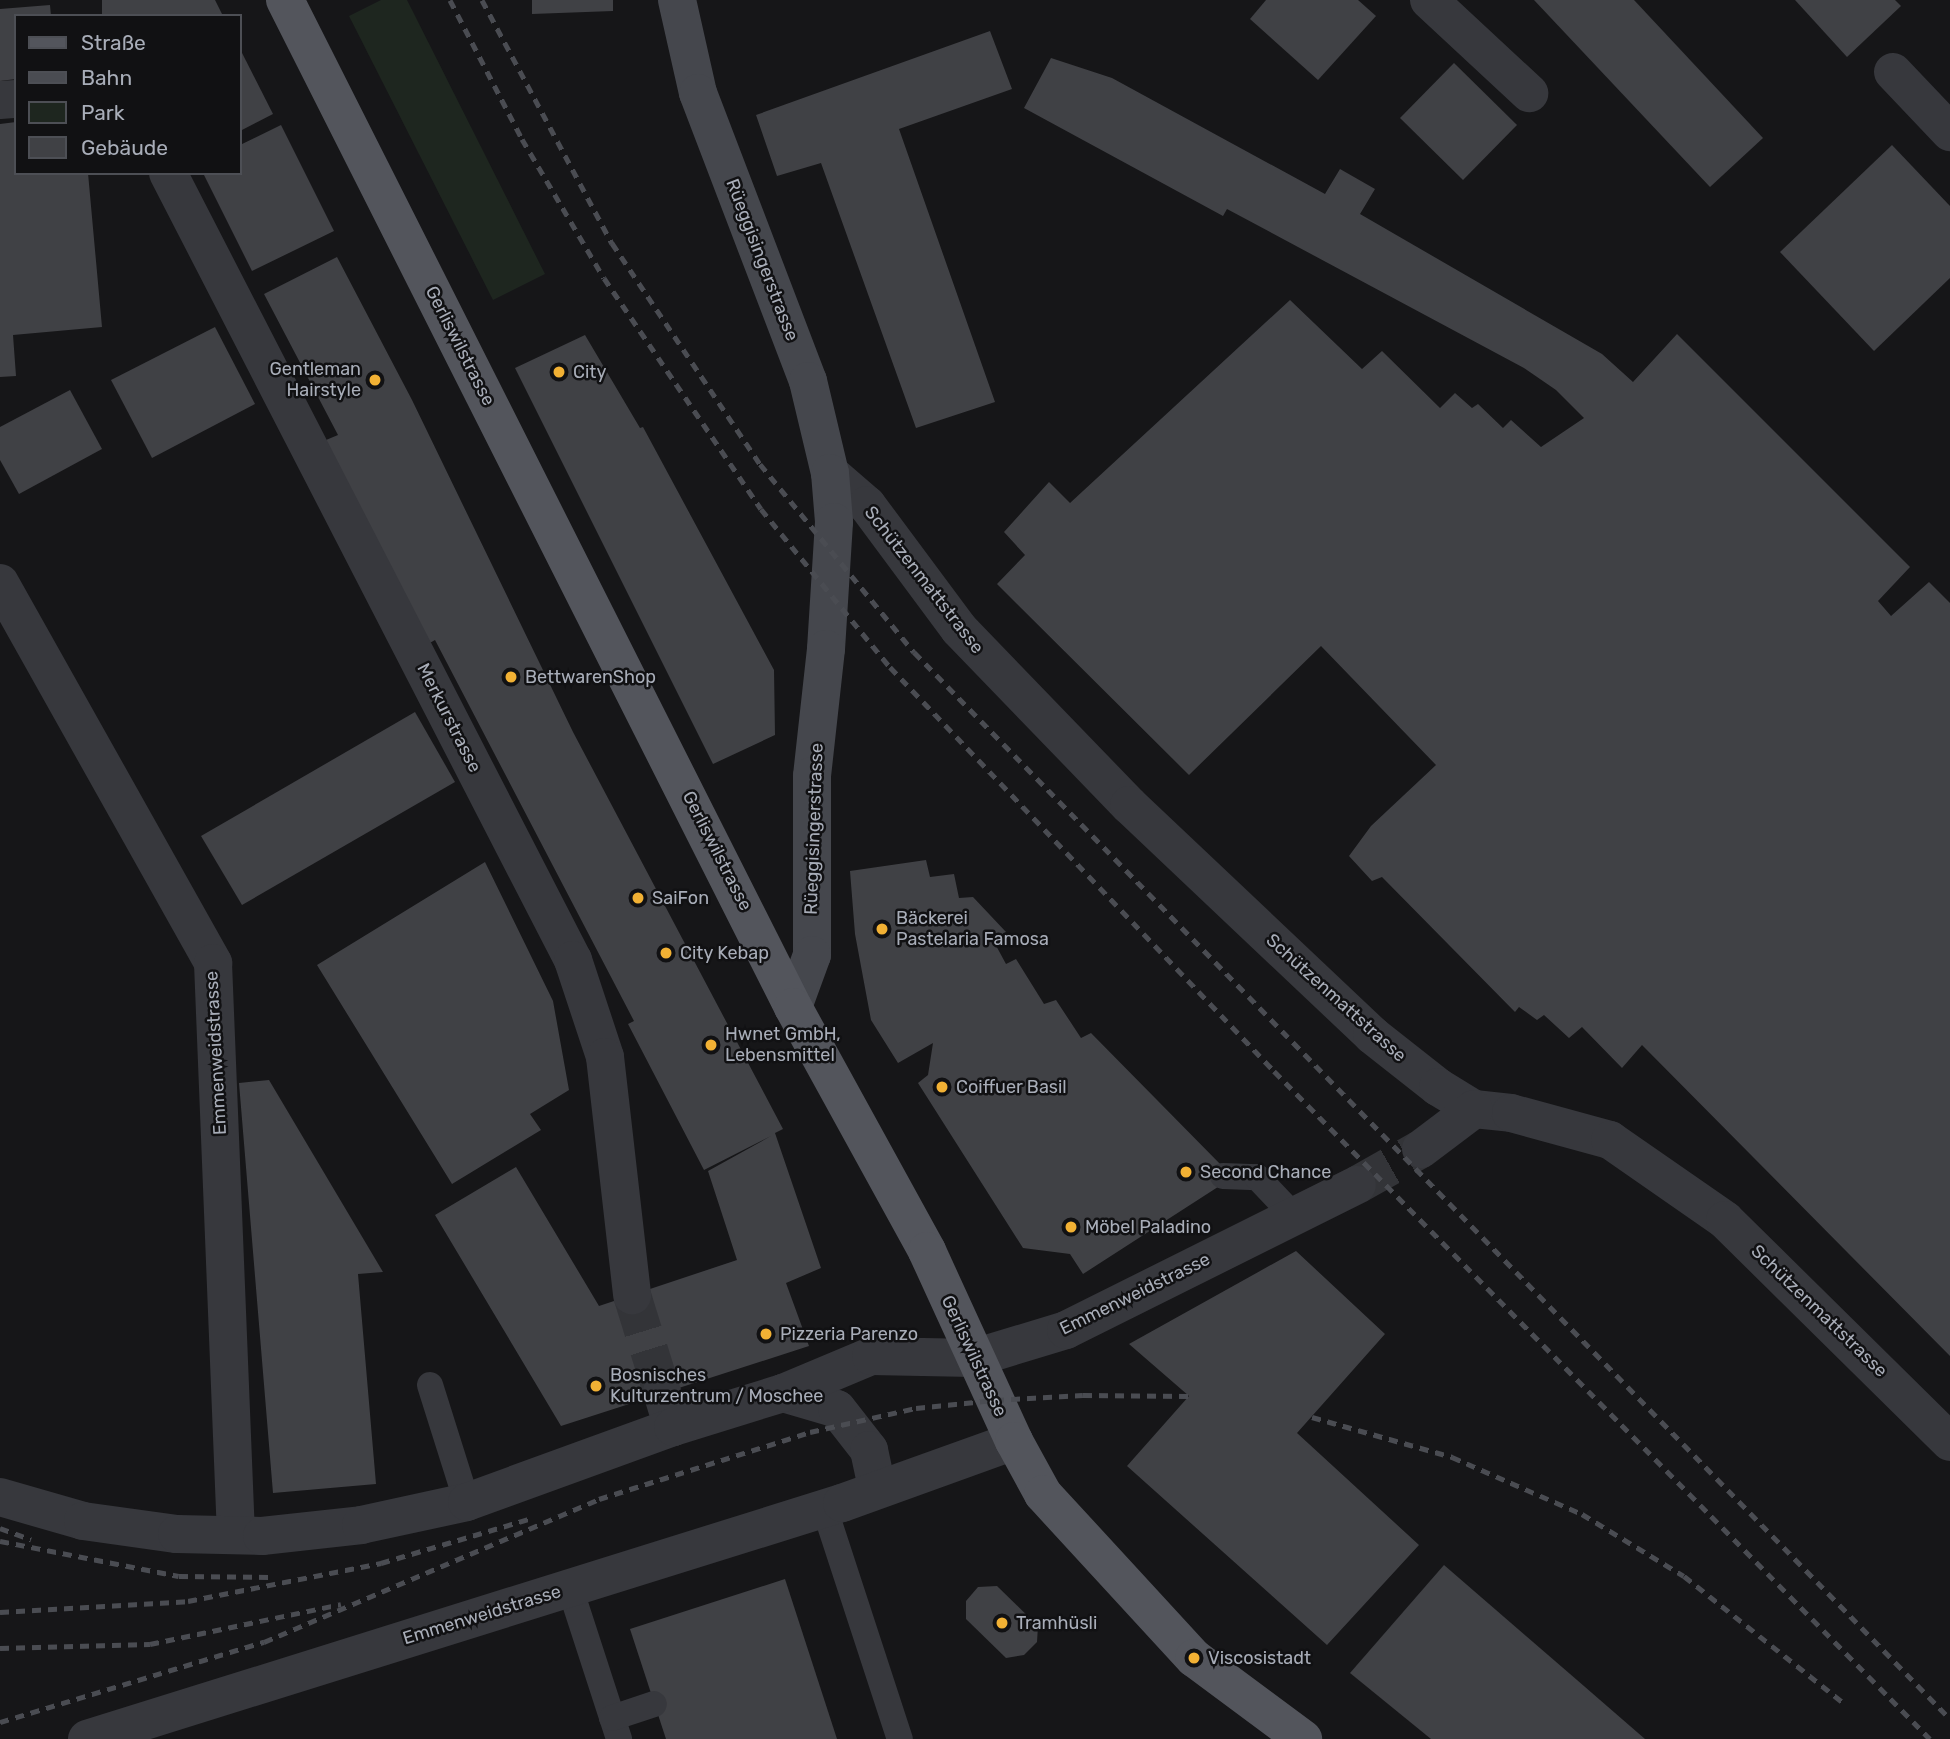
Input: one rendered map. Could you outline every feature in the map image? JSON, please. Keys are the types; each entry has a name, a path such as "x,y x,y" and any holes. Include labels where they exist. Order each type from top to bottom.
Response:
{"main road":[{"name":"Gerliswilstrasse","path":"285,0 793,1007 927,1251 974,1358 1043,1494 1108,1569 1194,1658 1303,1739"}],"street":[{"name":"Rüeggisingerstrasse","path":"677,0 698,93 808,381 830,473 834,522 826,649 812,776 812,955 793,1007"},
{"path":"1429,0 1529,93"},
{"path":"1893,72 1950,132"},
{"name":"Merkurstrasse","path":"169,175 573,961 605,1057 632,1295"},
{"name":"Schützenmattstrasse","path":"830,473 867,505 959,629 1129,805 1372,1035 1438,1087 1474,1109 1511,1113 1611,1140 1725,1220 1950,1442"},
{"name":"Emmenweidstrasse","path":"0,583 213,963 236,1535"},
{"path":"1421,1149 1474,1109"},
{"name":"Emmenweidstrasse","path":"0,1497 83,1521 177,1534 236,1535 361,1525 467,1502 667,1409 783,1392 813,1376 871,1356 974,1358 1066,1330 1357,1185"},
{"path":"783,1392 837,1409 869,1450 877,1488"},
{"name":"Emmenweidstrasse","path":"86,1739 148,1730 570,1588 824,1507 1014,1441"}],"lane":[{"path":"1223,1176 1257,1177 1294,1216"},
{"path":"430,1385 467,1502"},
{"path":"824,1507 900,1739"},
{"path":"570,1588 616,1729 654,1704"}],"green space":[{"path":"381,0 407,0 545,274 493,300 349,16"}],"building":[{"path":"102,0 215,0 222,14 102,14"},
{"path":"532,0 613,0 613,11 532,14"},
{"path":"1266,0 1358,0 1376,16 1318,80 1250,19"},
{"path":"1534,0 1634,0 1763,138 1710,187"},
{"path":"1795,0 1895,0 1901,6 1847,57"},
{"path":"50,5 51,14 14,14 14,79 0,81 0,9"},
{"path":"990,31 1012,89 899,129 995,402 916,428 821,163 777,176 756,115"},
{"path":"242,53 273,114 242,130"},
{"path":"1051,58 1112,78 1325,194 1340,169 1375,189 1360,214 1602,354 1633,382 1677,334 1910,567 1878,601 1891,616 1929,582 1950,603 1950,1356 1642,1045 1622,1068 1582,1027 1569,1038 1544,1015 1537,1020 1519,1007 1515,1012 1382,877 1372,881 1349,856 1371,826 1436,765 1321,646 1189,775 997,584 1025,555 1004,532 1049,482 1070,503 1290,300 1362,369 1382,351 1440,408 1455,393 1472,408 1478,404 1503,428 1511,420 1541,447 1584,418 1556,390 1524,368 1227,209 1223,216 1024,108"},
{"path":"1454,63 1517,125 1463,180 1400,118"},
{"path":"14,122 14,175 88,175 102,327 13,335 16,376 0,377 0,124"},
{"path":"281,125 334,231 252,271 204,175 242,175 242,144"},
{"path":"1892,145 1950,206 1950,278 1874,351 1780,252"},
{"path":"337,257 412,400 573,732 783,1129 775,1133 821,1268 786,1283 809,1346 561,1426 435,1215 516,1167 599,1306 737,1260 708,1171 771,1136 704,1170 628,1024 634,1021 435,640 428,644 326,440 338,435 264,294"},
{"path":"215,327 255,404 152,458 111,380"},
{"path":"585,335 640,428 643,427 774,670 775,735 713,764 515,368"},
{"path":"70,390 102,449 19,494 0,460 0,427"},
{"path":"415,712 455,782 242,905 201,836"},
{"path":"926,860 930,877 954,874 959,898 973,897 1006,932 993,940 1006,964 1016,959 1044,1004 1056,1000 1081,1038 1091,1033 1224,1168 1221,1185 1083,1274 1070,1254 1023,1248 918,1083 928,1075 933,1043 898,1063 871,1020 855,934 850,871"},
{"path":"485,862 553,1001 569,1090 530,1114 541,1130 452,1184 317,965"},
{"path":"269,1080 383,1272 358,1274 376,1484 273,1493 239,1083"},
{"path":"1296,1251 1385,1334 1297,1433 1419,1545 1327,1645 1127,1466 1189,1396 1129,1344"},
{"path":"1444,1565 1645,1739 1431,1739 1350,1673"},
{"path":"785,1579 837,1739 666,1739 630,1629"},
{"name":"Tramhüsli","path":"997,1586 1038,1626 1037,1642 1024,1655 1006,1658 966,1619 966,1601 978,1587"}],"tunnel":[{"path":"1357,1185 1421,1149"},
{"path":"632,1295 662,1392"}],"railway":[{"path":"450,0 522,139 604,278 761,509 890,667 1274,1071 1930,1739"},
{"path":"482,0 612,243 760,464 914,652 1950,1719"},
{"path":"0,1722 264,1642 599,1499 810,1432 916,1408 995,1400 1083,1395 1189,1396"},
{"path":"1312,1417 1452,1457 1582,1514 1684,1576 1845,1704"},
{"path":"0,1612 188,1601 381,1563 532,1518"},
{"path":"0,1528 31,1539"},
{"path":"0,1541 179,1576 269,1577"},
{"path":"0,1648 150,1644 341,1604"}],"place":[{"name":"City","path":"559,372"},
{"name":"Gentleman Hairstyle","path":"375,380"},
{"name":"BettwarenShop","path":"511,677"},
{"name":"SaiFon","path":"638,898"},
{"name":"Bäckerei Pastelaria Famosa","path":"882,929"},
{"name":"City Kebap","path":"666,953"},
{"name":"Hwnet GmbH, Lebensmittel","path":"711,1045"},
{"name":"Coiffuer Basil","path":"942,1087"},
{"name":"Second Chance","path":"1186,1172"},
{"name":"Möbel Paladino","path":"1071,1227"},
{"name":"Pizzeria Parenzo","path":"766,1334"},
{"name":"Bosnisches Kulturzentrum / Moschee","path":"596,1386"},
{"name":"Tramhüsli","path":"1002,1623"},
{"name":"Viscosistadt","path":"1194,1658"}]}
